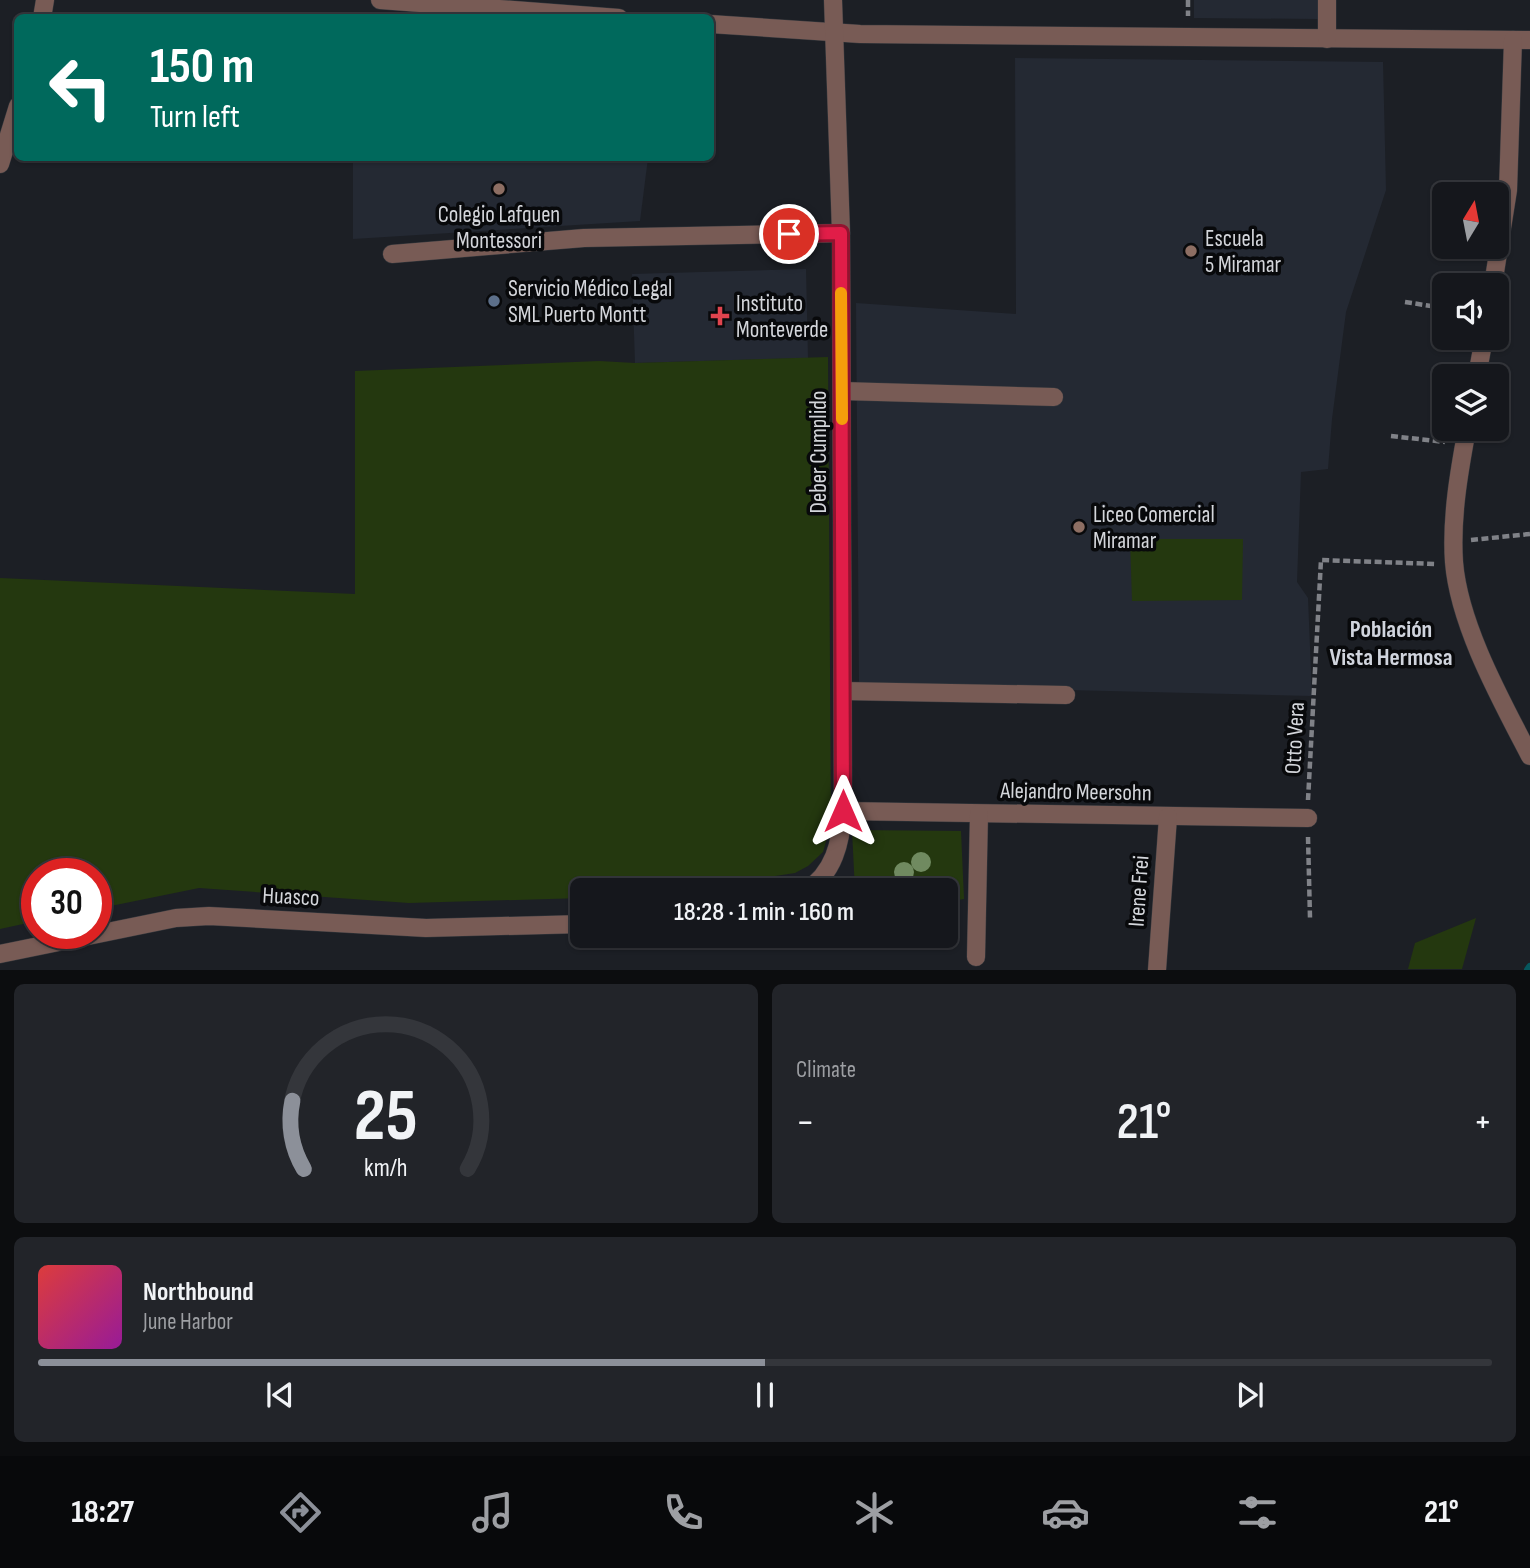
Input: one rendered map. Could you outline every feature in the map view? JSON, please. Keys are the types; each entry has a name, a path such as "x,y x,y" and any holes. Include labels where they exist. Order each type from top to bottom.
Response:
{"street":[{"path":"380,0 575,14"},
{"name":"Deber Cumplido","path":"820,878 832,862 842,829 843,811 841,233 833,0"},
{"path":"1326,39 1327,0"},
{"path":"714,24 834,33 1521,40 1508,190 1495,273"},
{"path":"0,164 14,119"},
{"path":"392,254 584,238 841,233"},
{"path":"842,391 1055,397"},
{"path":"1465,441 1453,542 1457,584 1476,643 1530,756"},
{"path":"843,691 1066,695"},
{"name":"Alejandro Meersohn","path":"843,811 1308,818"},
{"path":"976,957 979,814"},
{"name":"Irene Frei","path":"1157,970 1168,817"},
{"name":"Huasco","path":"0,954 134,925 198,916 426,928 570,924"}],"path":[{"path":"1405,302 1432,306"},
{"path":"1391,436 1432,437"},
{"path":"1453,542 1530,534"},
{"name":"Otto Vera","path":"1310,918 1308,818 1321,560 1454,565"}],"shaded area":[{"path":"1194,0 1318,0 1318,19 1194,18"},
{"path":"1015,58 1383,62 1386,190 1346,312 1328,469 1301,472 1297,582 1308,598 1312,696 859,685 856,303 1016,314"},
{"name":"Colegio Lafquen Montessori","path":"353,161 648,161 640,221 353,239"},
{"name":"Instituto Monteverde","path":"806,269 808,358 635,363 632,274"}],"green space":[{"path":"828,357 831,824 823,852 808,866 795,873 761,878 570,878 570,898 409,903 199,888 112,906 112,858 21,858 21,924 0,929 0,578 355,594 355,371 599,361 635,363"},
{"path":"1130,539 1243,539 1242,600 1132,601"},
{"path":"852,830 961,831 964,899 958,900 958,878 854,878"},
{"path":"1476,918 1462,969 1408,969 1415,943"}],"slow traffic":[{"path":"841,293 842,419"}],"place":[{"name":"Colegio Lafquen Montessori","path":"499,189"},
{"name":"Escuela 5 Miramar","path":"1191,251"},
{"name":"Servicio Médico Legal SML Puerto Montt","path":"494,301"},
{"name":"Instituto Monteverde","path":"720,316"},
{"name":"Liceo Comercial Miramar","path":"1079,527"}],"district":[{"name":"Población Vista Hermosa","path":"1391,643"}],"route":[{"path":"789,234 841,233 843,811"}]}
